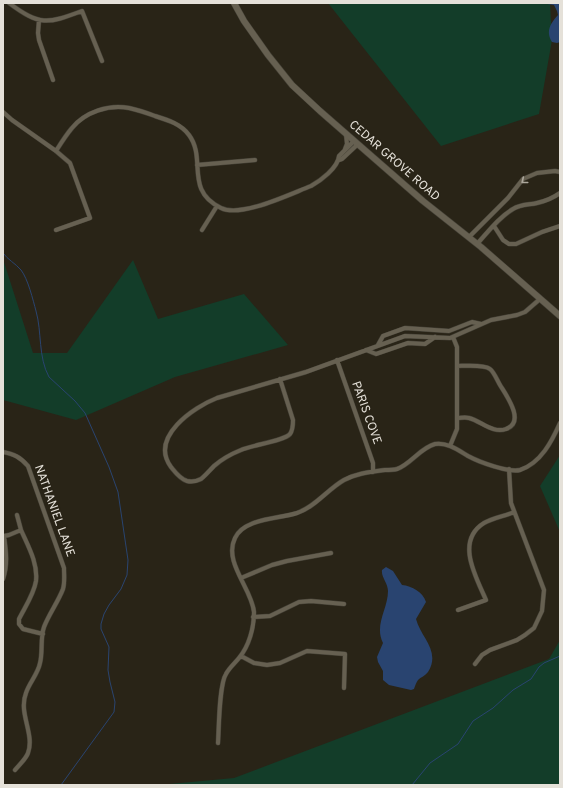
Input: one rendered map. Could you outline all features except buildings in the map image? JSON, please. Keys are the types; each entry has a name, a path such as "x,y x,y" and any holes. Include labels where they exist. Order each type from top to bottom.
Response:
{"main road":[{"name":"CEDAR GROVE ROAD","path":"234,3 244,21 268,55 292,85 423,201 469,237 560,316"}],"street":[{"path":"9,3 25,15 50,22 82,11 102,62"},
{"path":"40,20 38,40 53,80"},
{"path":"56,151 72,127 85,116 100,110 116,107 129,108 169,120 182,127 190,135 194,145 197,176 203,192 209,201 223,209 234,211 247,210 320,181 339,160 339,156 356,149 366,151"},
{"path":"3,112 70,163 90,218 56,230"},
{"path":"346,133 346,152"},
{"path":"346,152 356,142"},
{"path":"197,165 255,160"},
{"path":"469,237 508,198 523,179 537,173 555,171 560,172"},
{"path":"477,244 513,209 523,204 537,203 548,200 560,193"},
{"path":"202,230 218,206"},
{"path":"494,226 503,240 509,244 516,244 542,232 560,226"},
{"path":"280,379 293,420 293,425 289,435 283,439 250,446 233,454 215,465 201,479 194,482 186,481 176,473 168,463 166,451 167,439 176,426 195,409 217,398 280,379 306,372 404,336 450,338 491,320 525,312 540,299"},
{"path":"378,345 383,336 406,328 449,331 472,322 481,324"},
{"path":"366,350 376,354 408,343 425,344 435,337"},
{"path":"450,446 457,429 457,347 453,337"},
{"name":"PARIS COVE","path":"337,360 373,463 373,472"},
{"path":"457,366 484,366 490,369 510,402 515,420 512,427 505,430 496,431 468,417 457,418"},
{"path":"218,743 222,685 226,674 241,656 249,642 254,612 250,598 235,565 232,551 235,538 244,528 254,522 298,513 309,507 333,487 345,480 358,474 397,469 434,444 450,446 488,465 515,471 521,470 537,459 552,441 560,423"},
{"name":"NATHANIEL LANE","path":"3,452 18,456 28,466 64,568 65,579 62,589 49,615 43,634 40,664 26,693 24,709 30,740 29,748 28,755 15,770"},
{"path":"475,664 482,655 490,650 517,640 534,628 542,610 544,590 510,503 509,469"},
{"path":"458,610 486,600 470,563 469,542 475,532 484,524 514,512"},
{"path":"17,515 33,557 36,575 34,586 19,619 19,624 23,629 43,634"},
{"path":"3,579 6,568 4,536 22,530"},
{"path":"241,578 272,565 331,553"},
{"path":"253,617 270,616 299,602 311,601 344,604"},
{"path":"241,656 254,663 267,665 280,663 307,651 345,654 344,688"}],"green space":[{"path":"328,3 550,3 552,40 539,114 441,146"},
{"path":"3,259 33,353 67,353 133,260 158,319 244,294 288,345 175,377 76,420 3,400"},
{"path":"560,455 560,532 540,486"},
{"path":"560,640 560,785 159,785 234,778 549,659"}],"water":[{"path":"541,3 560,3 560,42 552,42 549,34 551,24 558,15 557,11 554,5"},
{"path":"386,567 393,571 402,585 420,592 425,598 426,602 416,619 431,651 431,664 426,675 418,680 414,689 411,690 389,685 383,680 383,671 378,662 377,657 383,643 380,630 388,591 382,573 382,570"}],"waterway":[{"path":"3,253 21,270 28,284 38,319 43,361 49,377 75,401 85,413 109,467 118,492 128,560 127,575 121,589 104,614 101,624 101,629 109,647 108,670 115,702 114,712 61,785"},
{"path":"412,785 430,763 458,744 473,721 493,708 513,690 531,679 539,667 544,663 560,656"}]}
